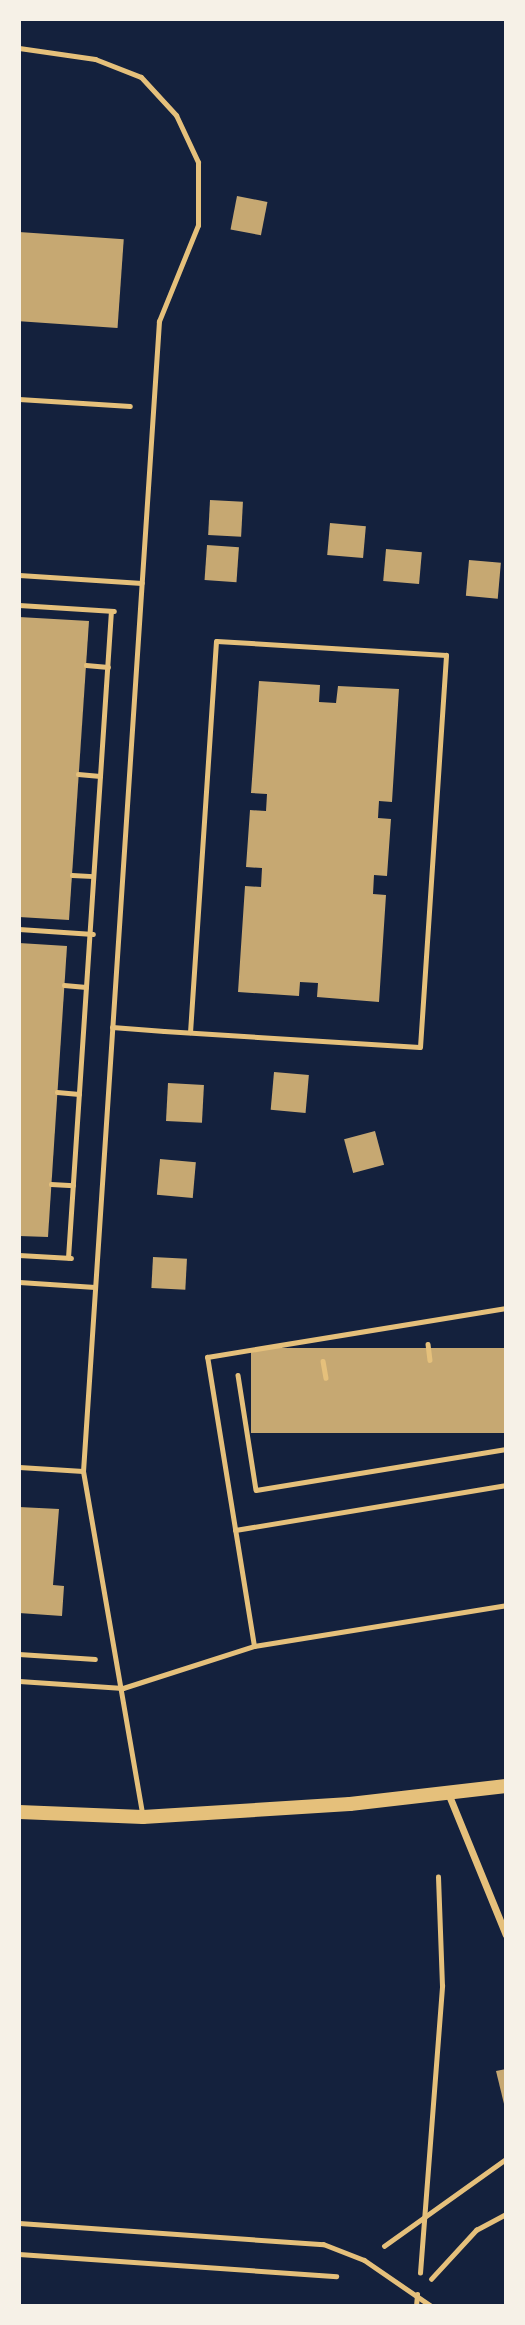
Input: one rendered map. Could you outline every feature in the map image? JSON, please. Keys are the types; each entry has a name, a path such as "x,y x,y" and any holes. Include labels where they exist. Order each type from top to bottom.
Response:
{"main road":[{"path":"19,1812 143,1817 506,1786"}],"street":[{"path":"448,1792 506,1936"}],"lane":[{"path":"19,48 64,51 141,77 176,115 198,162 198,225 159,321 83,1471 123,1688 143,1817"},
{"path":"19,575 142,583"},
{"path":"112,1027 420,1047 446,655 216,641 190,1032"},
{"path":"19,1282 95,1287"},
{"path":"254,1646 207,1357 506,1308"},
{"path":"19,1467 83,1471"},
{"path":"235,1530 506,1485"},
{"path":"19,1681 123,1688 254,1646 506,1605"},
{"path":"19,2223 323,2244 364,2260 431,2306"},
{"path":"416,2306 417,2294"}],"path":[{"path":"19,399 153,407"},
{"path":"19,605 139,612"},
{"path":"68,1258 111,611"},
{"path":"86,665 108,667"},
{"path":"78,774 100,776"},
{"path":"72,875 93,876"},
{"path":"19,929 118,936"},
{"path":"64,985 86,987"},
{"path":"57,1093 79,1094"},
{"path":"51,1184 73,1185"},
{"path":"19,1255 96,1260"},
{"path":"415,1346 441,1342"},
{"path":"428,1344 430,1360"},
{"path":"311,1363 336,1359"},
{"path":"323,1361 326,1378"},
{"path":"251,1373 237,1376 256,1490 506,1448"},
{"path":"19,1654 99,1659"},
{"path":"417,2294 429,2214 442,1986 438,1877"},
{"path":"429,2214 506,2160"},
{"path":"417,2294 476,2230 506,2214"},
{"path":"19,2254 343,2276"}],"building":[{"path":"237,196 267,202 261,235 231,229"},
{"path":"19,232 124,239 118,328 19,321"},
{"path":"210,500 243,502 241,537 208,535"},
{"path":"330,523 366,526 363,558 327,555"},
{"path":"207,545 239,547 236,582 205,580"},
{"path":"386,549 422,552 419,584 383,581"},
{"path":"469,560 501,563 498,599 466,596"},
{"path":"19,617 89,621 69,920 19,917"},
{"path":"259,681 320,685 319,702 336,703 338,686 399,689 392,802 379,801 378,818 391,819 387,876 374,875 373,894 386,895 379,1002 317,997 318,983 300,982 299,996 238,992 245,886 261,887 262,868 246,867 250,810 266,811 267,794 251,793"},
{"path":"19,943 67,946 48,1237 19,1236"},
{"path":"274,1072 309,1075 306,1113 271,1110"},
{"path":"168,1083 204,1085 202,1123 166,1121"},
{"path":"375,1131 384,1165 353,1173 344,1139"},
{"path":"160,1159 196,1162 193,1198 157,1195"},
{"path":"153,1257 187,1259 185,1290 151,1288"},
{"path":"251,1348 506,1348 506,1433 251,1433"},
{"path":"19,1507 59,1509 53,1585 64,1586 62,1616 19,1613"},
{"path":"506,2069 506,2108 505,2108 496,2071"}]}
